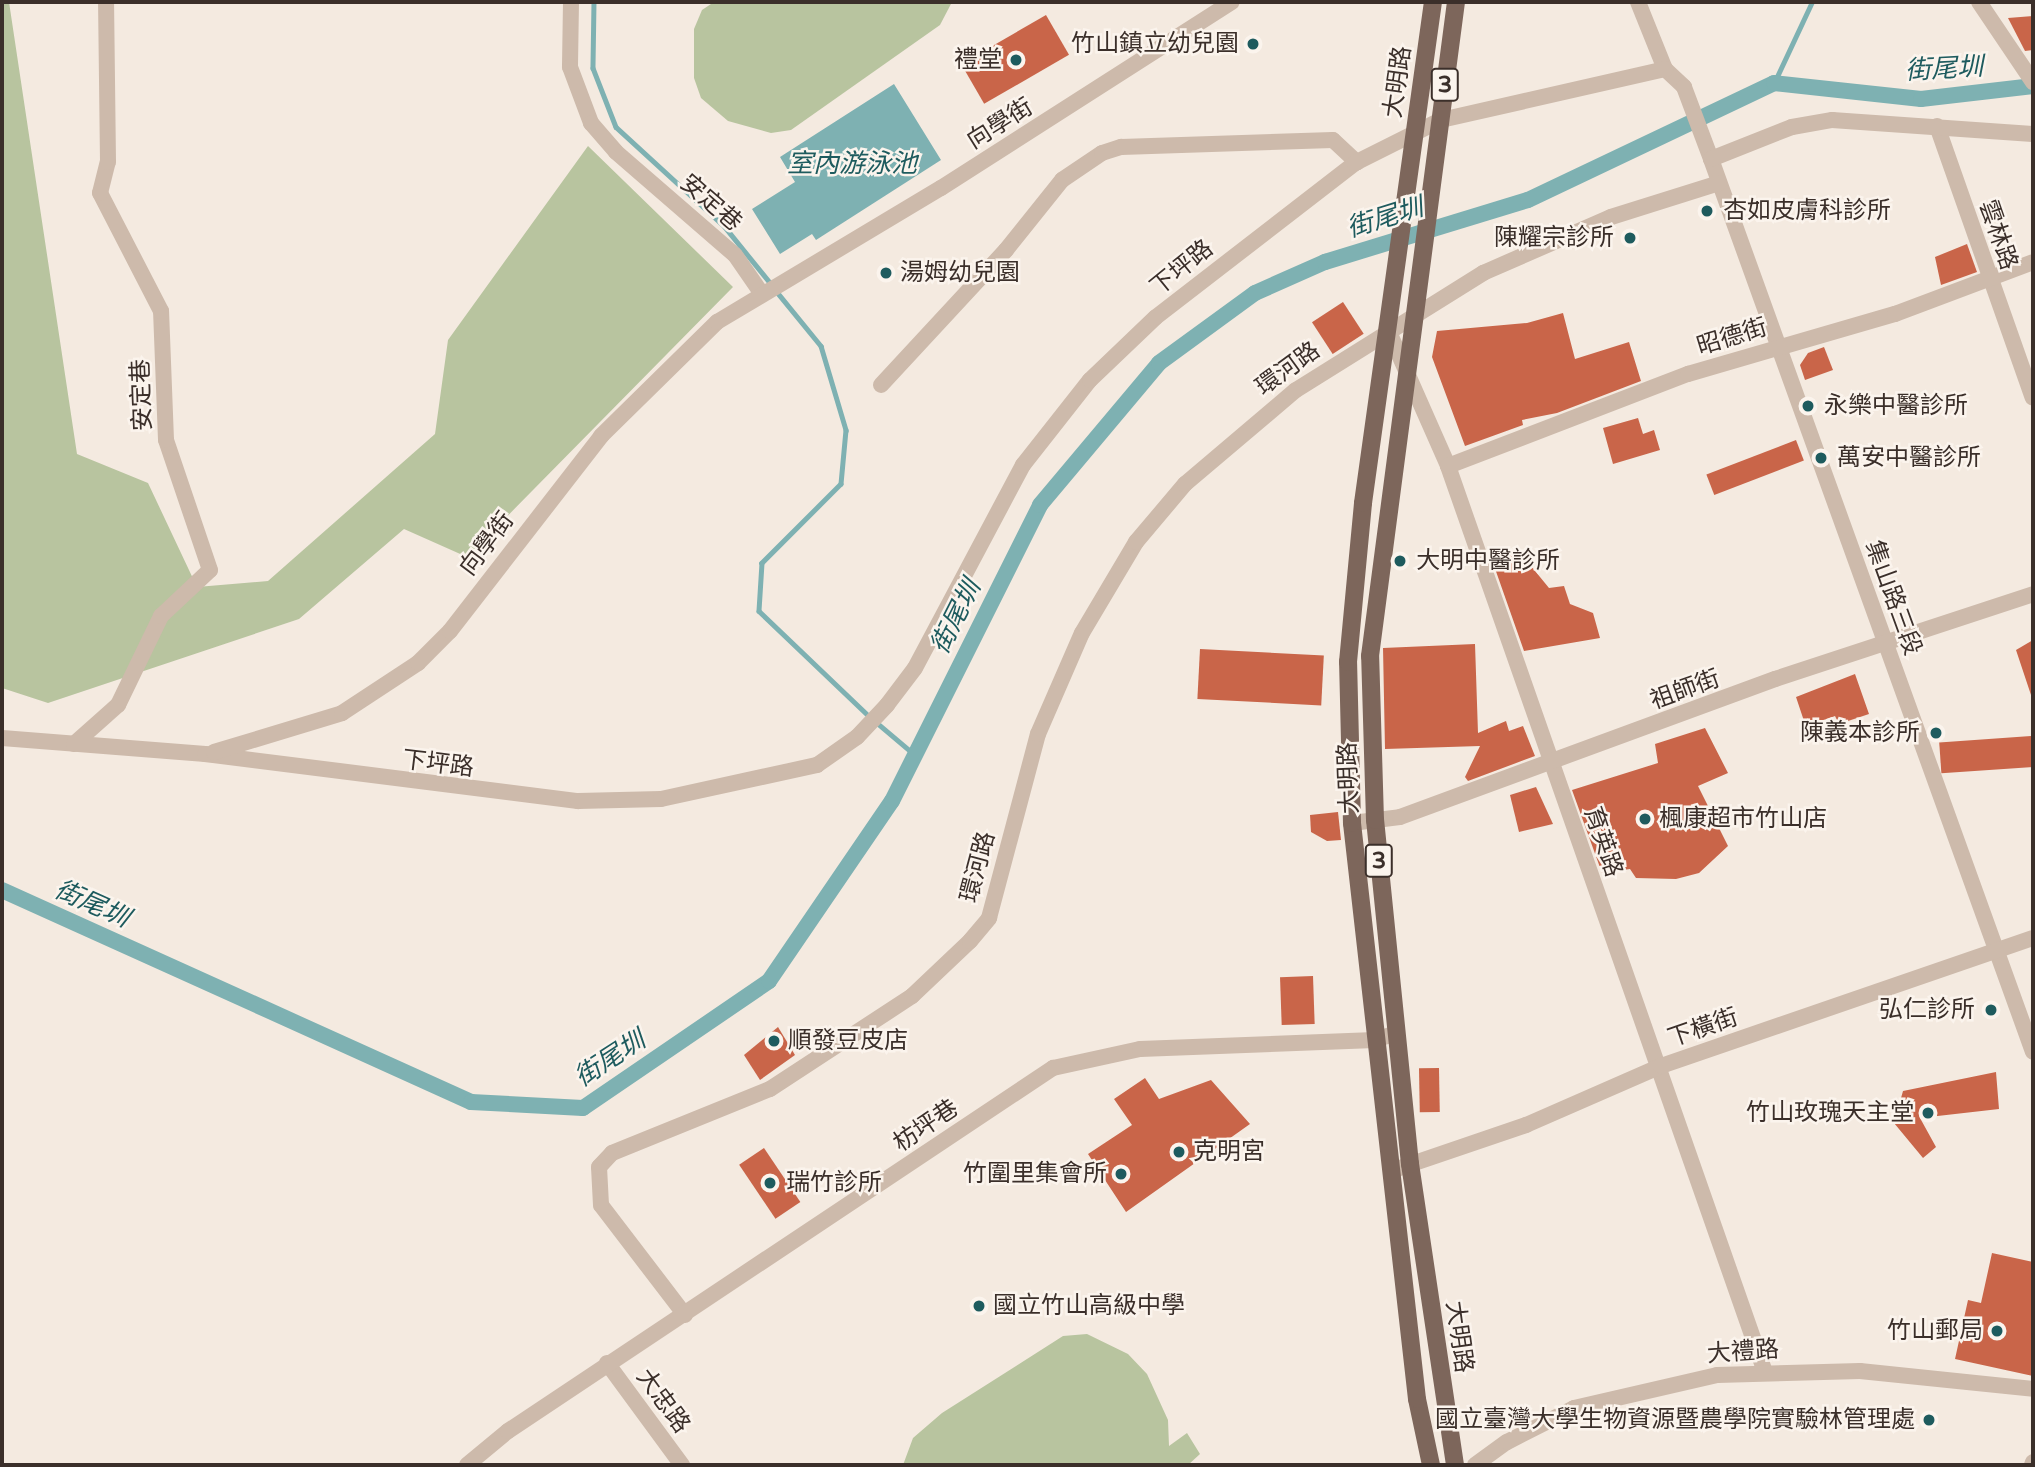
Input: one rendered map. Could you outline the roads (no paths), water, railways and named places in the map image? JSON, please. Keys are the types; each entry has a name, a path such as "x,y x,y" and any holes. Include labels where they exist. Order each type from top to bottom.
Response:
{"main road":[{"name":"大明路","path":"1431,1465 1417,1399 1352,822 1350,607 1433,2"},
{"name":"大明路","path":"1455,1465 1410,1164 1375,820 1373,607 1417,314 1457,2"}],"street":[{"name":"安定巷","path":"74,744 118,705 161,616 210,570 166,440 161,311 100,193 108,162 106,2"},
{"name":"安定巷","path":"571,2 570,66 591,123 616,152 734,255 762,294"},
{"name":"向學街","path":"205,754 342,713 418,663 450,631 601,436 717,322 941,188 1232,2"},
{"path":"1638,2 1665,69"},
{"path":"1984,2 2011,55 2033,82"},
{"name":"下坪路","path":"2,738 205,754 492,793 619,801 661,799 817,765 858,737 915,668 1023,465 1090,380 1156,317 1357,162 1415,138 1441,120 1665,69"},
{"name":"集山路三段","path":"1665,69 1684,87 1711,159 2033,1052"},
{"path":"1711,159 1792,127 1832,120 2033,134"},
{"name":"雲林路","path":"1937,126 2033,398"},
{"path":"881,384 1006,250 1062,180 1102,153 1121,147 1333,139 1357,162"},
{"name":"環河路","path":"685,1315 601,1205 599,1167 612,1153 770,1089 912,996 948,964 989,918 1038,734 1082,633 1136,542 1185,484 1237,437 1342,357 1389,332 1483,273 1553,239 1719,183"},
{"name":"昭德街","path":"1447,466 1778,346 1895,314 2033,262"},
{"name":"育英路","path":"1389,332 1409,368 1447,466 1661,1066 1765,1372"},
{"name":"祖師街","path":"1352,822 1400,817 1884,641 2033,594"},
{"name":"下橫街","path":"1391,1171 1549,1116 1661,1066 2033,938"},
{"name":"枋坪巷","path":"467,1465 607,1363 685,1315 1053,1068 1140,1049 1376,1040 1397,1033"},
{"name":"大忠路","path":"607,1363 682,1465"},
{"name":"大禮路","path":"1475,1465 1507,1442 1574,1408 1650,1387 1765,1372 1860,1371 2033,1390"}],"water":[{"name":"室內游泳池","path":"894,84 941,160 816,240 812,234 780,254 752,209 795,182 780,157"}],"waterway":[{"path":"594,2 593,68 616,127 725,227 772,285"},
{"path":"1774,83 1812,2"},
{"name":"街尾圳","path":"2,890 471,1102 583,1108 769,981 892,801 1040,505 1159,363 1255,293 1325,262 1528,200 1774,83 1921,99 2033,86"},
{"path":"777,292 821,346 846,430 841,484 762,563 759,611 869,716"},
{"path":"876,722 915,755"}],"place":[{"name":"竹山鎮立幼兒園","path":"1253,44"},
{"name":"禮堂","path":"1016,60"},
{"name":"杏如皮膚科診所","path":"1707,211"},
{"name":"陳耀宗診所","path":"1630,238"},
{"name":"湯姆幼兒園","path":"886,273"},
{"name":"永樂中醫診所","path":"1808,406"},
{"name":"萬安中醫診所","path":"1821,458"},
{"name":"大明中醫診所","path":"1400,561"},
{"name":"陳義本診所","path":"1936,733"},
{"name":"楓康超市竹山店","path":"1645,819"},
{"name":"弘仁診所","path":"1991,1010"},
{"name":"順發豆皮店","path":"774,1041"},
{"name":"竹山玫瑰天主堂","path":"1928,1113"},
{"name":"克明宮","path":"1179,1152"},
{"name":"竹圍里集會所","path":"1121,1174"},
{"name":"瑞竹診所","path":"770,1183"},
{"name":"國立竹山高級中學","path":"979,1306"},
{"name":"竹山郵局","path":"1997,1331"},
{"name":"國立臺灣大學生物資源暨農學院實驗林管理處","path":"1929,1420"}]}
